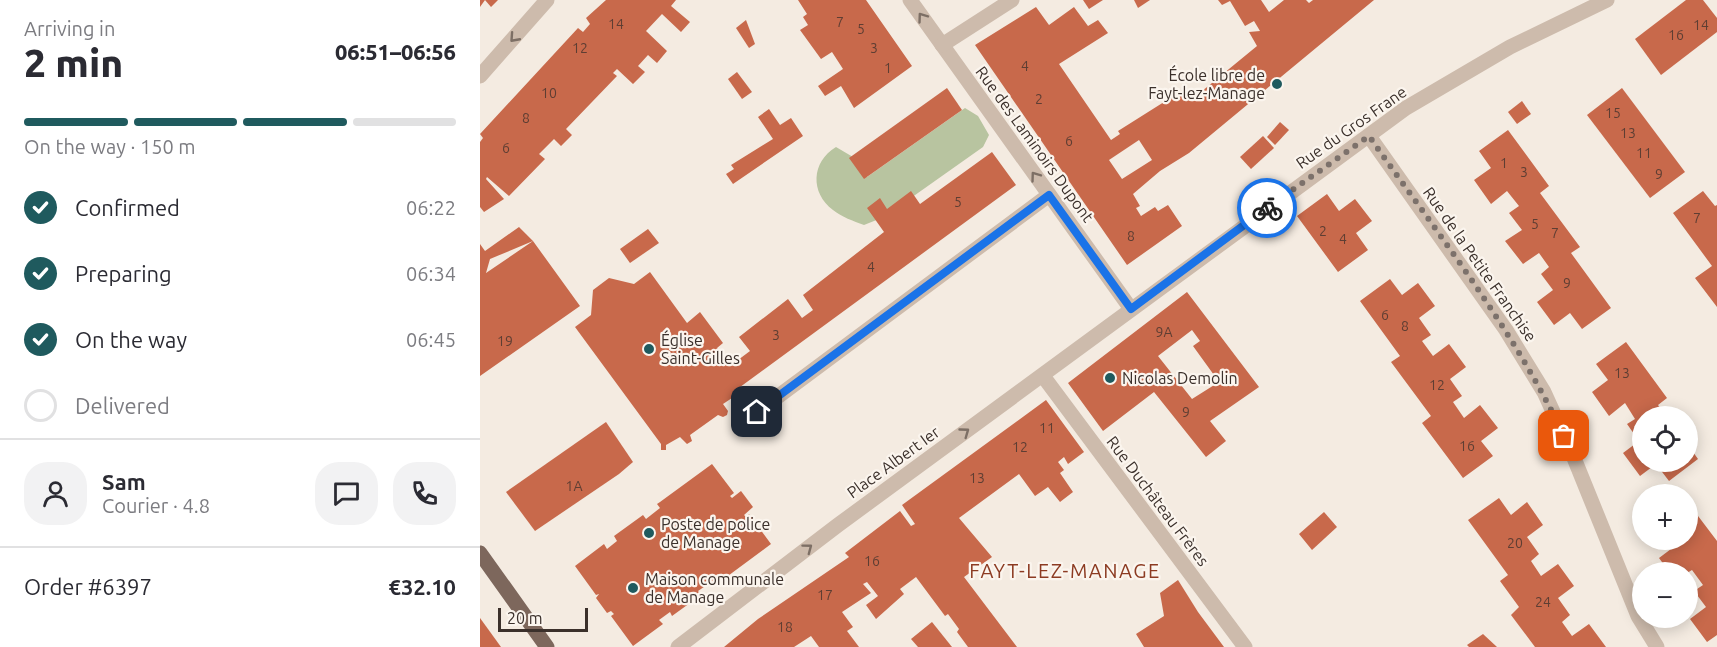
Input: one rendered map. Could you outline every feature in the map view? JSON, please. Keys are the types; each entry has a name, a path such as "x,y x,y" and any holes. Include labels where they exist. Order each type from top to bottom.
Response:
{"main road":[{"path":"480,553 547,647"}],"street":[{"path":"480,76 547,0"},
{"name":"Rue des Laminoirs Dupont","path":"910,0 1131,309"},
{"path":"942,45 1012,0"},
{"name":"Rue du Gros Frane","path":"1131,309 1406,108 1510,47 1607,0"},
{"name":"Rue de la Petite Franchise","path":"1369,136 1506,330 1544,392 1574,458 1638,616 1657,647"},
{"path":"757,412 1049,195"},
{"name":"Place Albert Ier","path":"678,647 838,525 1131,309"},
{"name":"Rue Duchâteau Frères","path":"1042,376 1245,647"}],"green space":[{"path":"965,108 978,116 989,135 983,147 884,217 864,225 836,212 820,195 816,178 818,169 828,153 836,147 853,157 867,177"}],"building":[{"path":"485,0 498,0 491,7"},
{"path":"606,0 676,0 671,6 690,22 681,32 662,14 646,31 667,51 657,63 648,55 638,66 645,72 633,84 617,69 613,73 617,76 566,129 572,135 561,146 554,139 539,154 545,159 509,196 487,177 486,179 504,199 484,212 480,207 480,142 483,138 480,134 578,28 583,32 590,24 586,18"},
{"path":"798,0 866,0 912,66 854,108 841,86 825,96 818,86 843,69 832,52 821,59 800,30 808,25 803,17 807,14"},
{"path":"1083,0 1103,0 1089,9"},
{"path":"1134,0 1150,0 1138,8"},
{"path":"1218,0 1261,0 1269,12 1284,0 1306,0 1309,3 1313,0 1374,0 1189,153 1160,171 1133,194 1140,206 1136,208 1141,216 1155,207 1158,211 1168,205 1182,226 1127,265 975,45 1036,7 1049,25 1074,7 1088,26 1098,20 1108,33 1059,64 1111,140 1120,134 1118,131 1183,90 1190,101 1257,46 1249,32 1260,31 1254,21 1245,26 1230,1 1222,5","holes":["1139,140 1152,160 1122,179 1109,160"]},
{"path":"1686,0 1703,0 1717,18 1717,32 1661,75 1635,39"},
{"path":"746,20 755,44 749,48 736,28"},
{"path":"737,72 752,92 742,99 728,79"},
{"path":"947,88 962,110 864,179 849,158"},
{"path":"1622,88 1685,172 1650,198 1587,115"},
{"path":"1522,101 1531,114 1517,124 1508,112"},
{"path":"769,109 780,125 791,118 803,136 733,184 726,174 734,169 731,165 773,139 758,117"},
{"path":"1280,122 1289,130 1275,145 1267,137"},
{"path":"1508,130 1549,186 1540,193 1580,247 1571,253 1611,308 1582,329 1570,313 1554,325 1537,302 1553,290 1541,274 1549,267 1539,253 1523,264 1505,241 1522,230 1509,213 1519,206 1507,191 1491,204 1474,180 1491,168 1479,151"},
{"path":"1263,136 1274,148 1251,169 1240,157"},
{"path":"992,152 1016,185 736,390 740,391 739,396 723,404 728,411 727,415 723,417 718,415 690,435 692,441 687,444 680,437 666,445 666,450 661,450 661,444 575,327 591,315 593,290 609,278 634,284 650,272 687,323 700,312 723,343 717,348 730,366 750,351 739,337 788,299 802,318 813,310 803,295 884,232 867,208 880,198 887,209 911,191 920,204"},
{"path":"1703,191 1715,206 1717,205 1717,307 1695,278 1712,266 1673,213"},
{"path":"1327,194 1339,211 1355,199 1372,221 1356,233 1368,250 1338,272 1297,216"},
{"path":"519,227 533,241 580,306 480,376 480,244 485,251","holes":["533,241 486,273 490,259"]},
{"path":"648,229 659,243 630,263 620,249"},
{"path":"1390,279 1402,295 1418,283 1435,306 1419,318 1431,335 1422,341 1433,356 1449,344 1466,367 1450,379 1462,396 1453,402 1464,418 1480,405 1498,428 1481,441 1493,456 1463,478 1422,423 1431,416 1391,362 1400,356 1360,301"},
{"path":"1187,292 1259,387 1210,421 1226,441 1206,457 1154,392 1103,431 1068,383","holes":["1192,330 1200,341 1193,346 1219,382 1192,399 1158,356"]},
{"path":"1626,342 1667,398 1659,406 1632,406 1632,414 1625,403 1609,416 1592,392 1608,380 1596,364"},
{"path":"1046,400 1084,452 1068,464 1064,457 1058,462 1064,470 1060,473 1073,492 1060,502 1048,487 1035,496 1019,474 959,518 992,557 964,577 1017,647 968,647 948,614 945,616 916,577 900,589 904,594 876,619 866,605 878,596 867,582 863,584 871,593 842,612 853,627 847,631 859,647 819,647 811,636 794,647 724,647 758,619 849,557 845,553 900,511 911,526 915,524 902,505"},
{"path":"1632,421 1632,431 1627,424"},
{"path":"606,422 633,462 535,531 506,492"},
{"path":"1632,446 1632,465 1623,453"},
{"path":"712,464 734,493 730,496 732,498 741,491 753,507 744,515 746,517 749,514 771,544 717,584 714,580 698,591 701,595 672,616 670,612 659,620 663,624 633,646 611,616 614,614 611,611 607,613 596,598 599,594 596,595 575,566 604,544 607,549 617,541 614,536 643,515 646,519 660,508 657,504"},
{"path":"1662,472 1681,472 1669,481"},
{"path":"1499,498 1511,515 1527,502 1543,525 1527,537 1539,554 1531,561 1541,576 1558,564 1574,586 1558,598 1570,615 1562,622 1572,636 1589,624 1606,647 1535,647 1511,615 1519,607 1500,581 1508,575 1468,520"},
{"path":"1324,512 1337,527 1312,550 1299,534"},
{"path":"1698,516 1717,541 1717,635 1707,642 1697,628 1698,613 1706,607 1698,596 1698,588 1703,585 1698,578 1698,562 1662,562 1659,558 1670,550 1698,550"},
{"path":"1178,580 1224,647 1144,647 1136,634 1164,616 1160,593"},
{"path":"480,618 488,629 501,647 480,647"},
{"path":"932,622 952,647 918,647 911,639"},
{"path":"1483,634 1497,647 1469,647 1467,645"}],"way so far":[{"path":"1267,208 1369,136 1506,330 1544,392 1564,436"}],"place":[{"name":"École libre de Fayt-lez-Manage","path":"1277,84"},
{"name":"Église Saint-Gilles","path":"649,349"},
{"name":"Nicolas Demolin","path":"1110,378"},
{"name":"Poste de police de Manage","path":"649,533"},
{"name":"Maison communale de Manage","path":"633,588"}],"district":[{"name":"FAYT-LEZ-MANAGE","path":"1065,570"}],"route":[{"path":"757,412 1049,195 1131,309 1267,208"}]}
